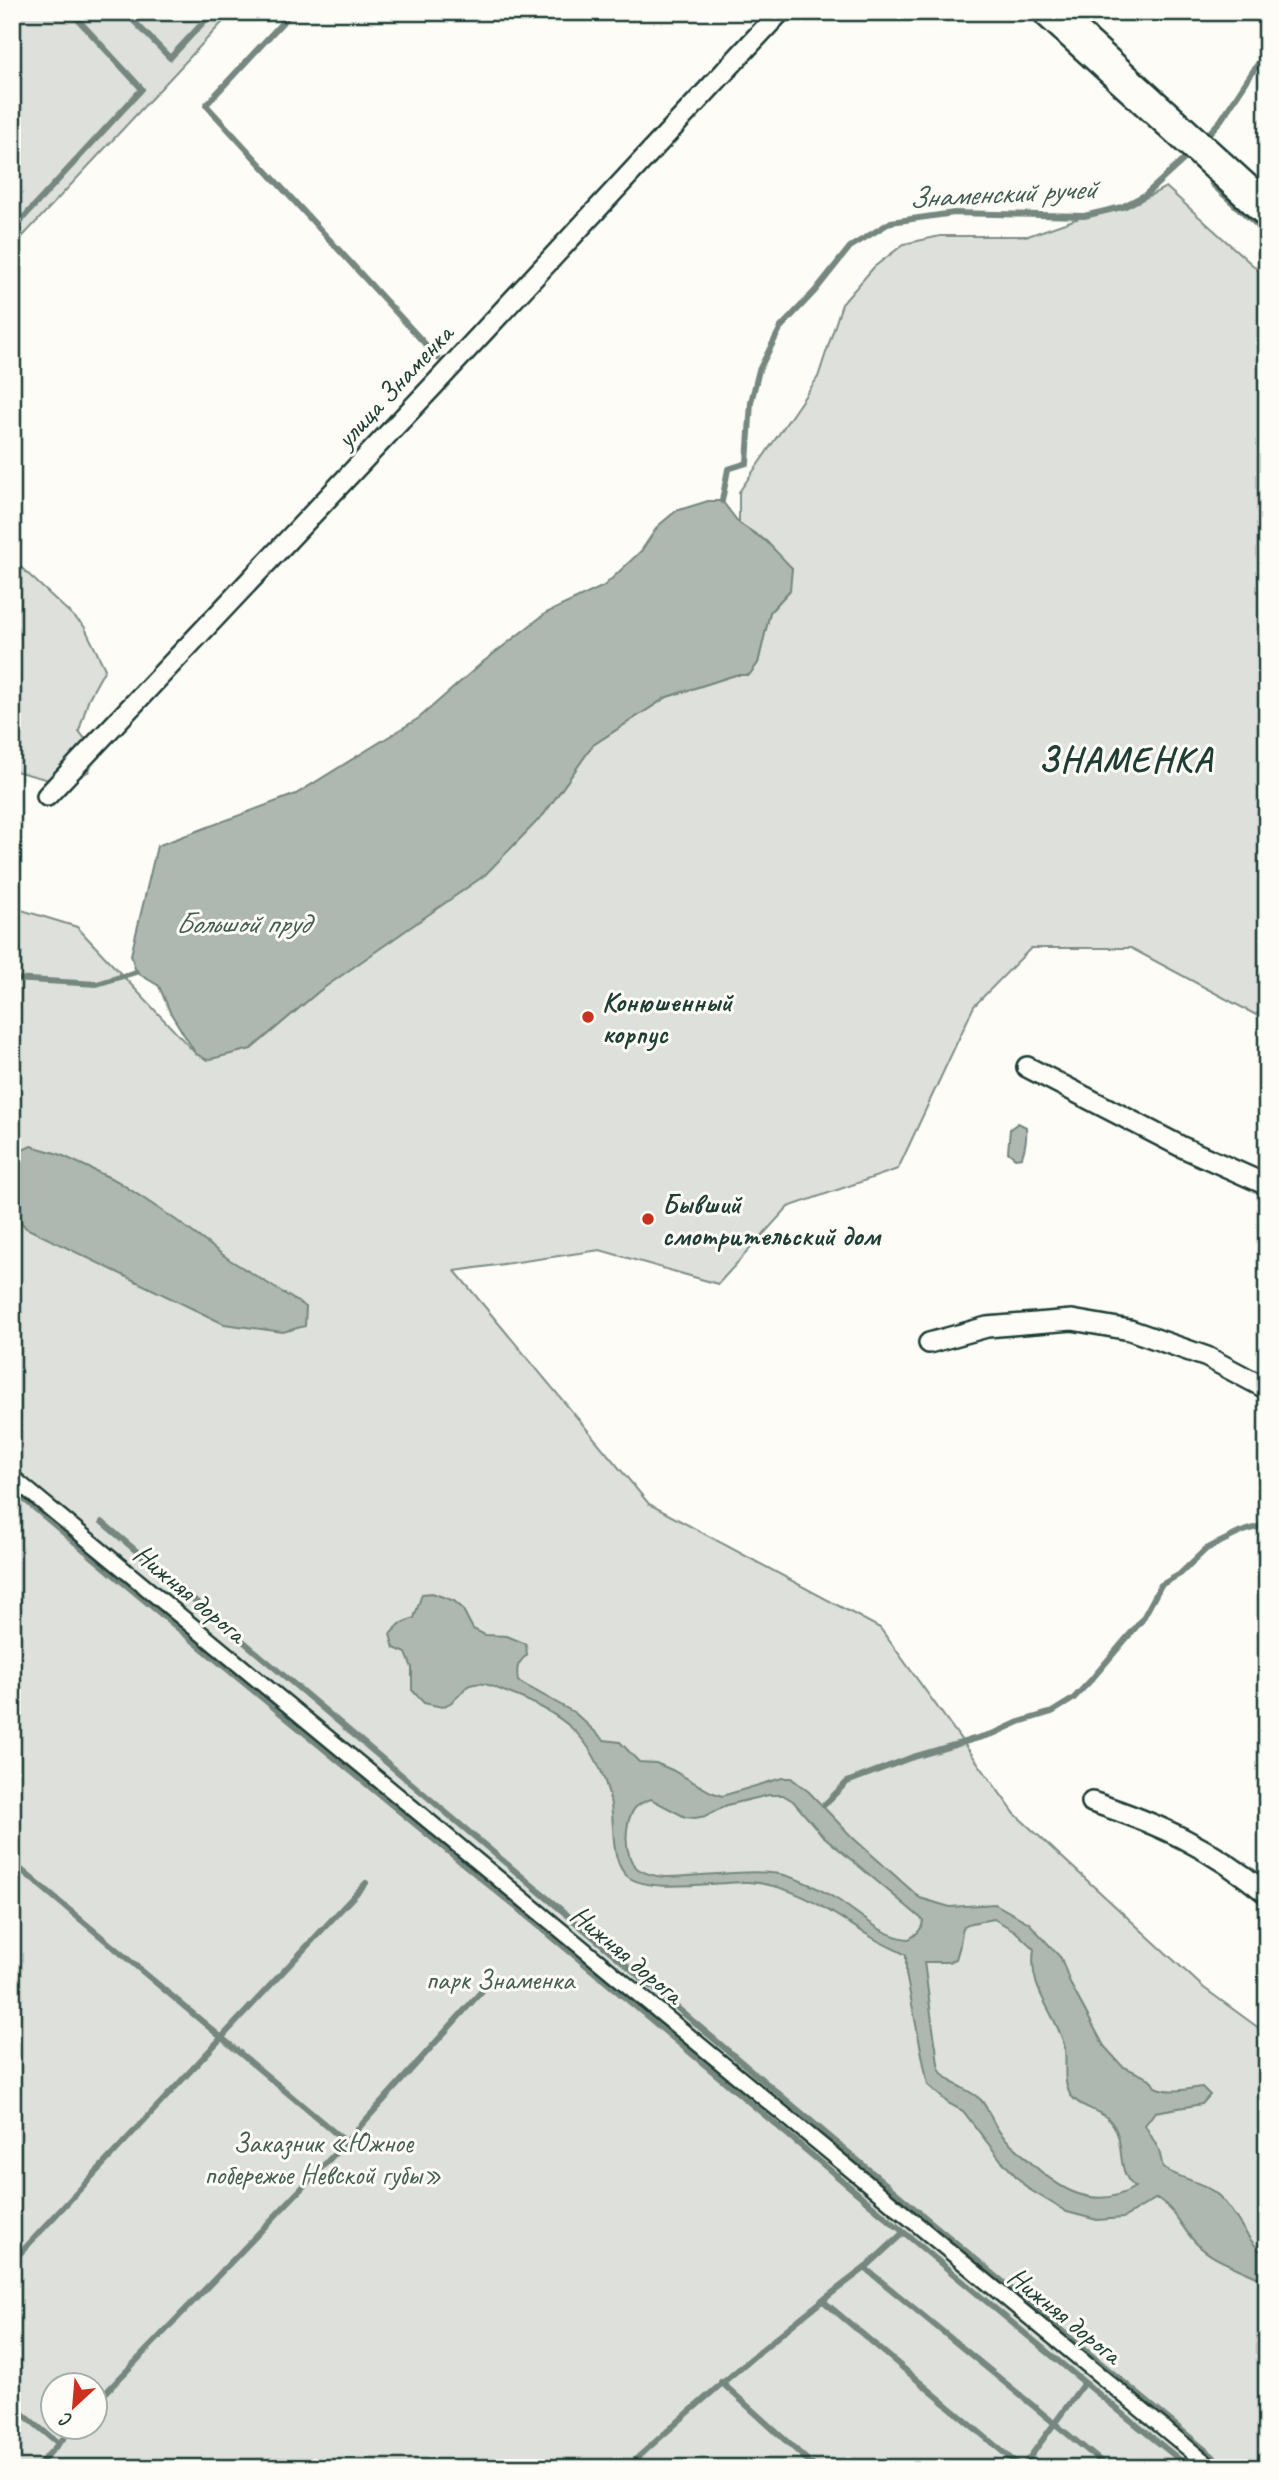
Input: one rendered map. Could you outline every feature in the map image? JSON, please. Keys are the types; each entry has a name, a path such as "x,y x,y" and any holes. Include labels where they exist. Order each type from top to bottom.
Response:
{"main road":[{"path":"1050,12 1175,112"},
{"path":"1081,12 1175,112 1230,163 1267,210"},
{"path":"1230,163 1267,181"}],"street":[{"name":"улица Знаменка","path":"47,796 445,374 780,12"},
{"path":"1027,1067 1182,1147 1267,1185"},
{"path":"929,1343 987,1327 1072,1321 1130,1330 1207,1357 1267,1388"},
{"name":"Нижняя дорога","path":"12,1477 1212,2468"},
{"path":"1092,1802 1162,1828 1212,1852 1267,1894"}],"green space":[{"path":"12,12 232,12 12,248"},
{"name":"парк Знаменка","path":"1166,187 1267,278 1267,1003 1256,1015 1131,948 1031,948 974,1006 898,1169 788,1207 718,1284 600,1250 455,1271 649,1504 880,1628 1015,1814 1204,1988 1267,2034 1267,2468 12,2468 12,907 77,927 196,1054 251,1049 318,992 544,814 593,745 667,697 735,675 749,675 758,663 770,612 790,590 767,542 739,523 739,492 818,377 842,304 874,267 904,244 940,236 1028,236 1082,217 1126,208"},
{"path":"12,559 84,626 105,669 89,698 79,731 95,752 89,771 67,785 12,770"}],"water":[{"name":"Большой пруд","path":"708,501 722,501 739,523 767,542 792,568 790,590 770,612 758,663 749,675 735,675 667,697 593,745 544,814 485,875 318,992 251,1049 207,1060 196,1054 170,1012 159,986 136,972 131,955 157,846 296,794 419,718 483,662 546,613 604,586 641,551 658,526 676,511"},
{"path":"1018,1123 1026,1127 1026,1139 1022,1157 1015,1158 1008,1152 1010,1129"},
{"path":"31,1146 59,1154 117,1181 230,1260 306,1307 305,1326 283,1332 224,1324 26,1228 12,1212 12,1155"},
{"path":"432,1593 454,1601 462,1608 473,1629 485,1635 507,1636 526,1644 527,1655 518,1666 518,1681 575,1713 604,1740 620,1742 639,1762 656,1763 722,1796 782,1778 791,1778 920,1898 950,1907 995,1904 1029,1923 1061,1958 1071,1985 1104,2046 1122,2066 1150,2079 1155,2087 1161,2089 1202,2087 1210,2095 1202,2104 1155,2112 1145,2125 1159,2150 1163,2168 1207,2187 1227,2204 1253,2244 1267,2257 1267,2282 1206,2252 1193,2240 1170,2208 1157,2198 1123,2218 1097,2220 1067,2212 1027,2188 963,2111 948,2103 928,2085 906,1974 906,1955 811,1901 781,1888 748,1882 664,1886 633,1880 624,1873 616,1856 611,1804 603,1774 584,1742 572,1729 543,1708 484,1684 468,1686 452,1702 442,1707 424,1703 412,1690 412,1668 406,1653 394,1648 390,1634 400,1624 414,1618 422,1594","holes":["769,1795 783,1795 793,1801 822,1835 923,1920 919,1931 909,1939 890,1934 838,1900 805,1882 784,1875 741,1873 664,1877 638,1869 633,1864 627,1848 627,1829 632,1813 645,1801 651,1799 685,1817 695,1818 706,1816 727,1805","994,1919 1015,1931 1034,1949 1033,1963 1038,1988 1064,2044 1069,2092 1078,2102 1102,2114 1112,2123 1119,2139 1125,2173 1135,2187 1118,2195 1102,2198 1072,2192 1057,2184 1004,2137 981,2100 950,2081 940,2069 924,1962 949,1962 956,1959 963,1928 971,1923"]}],"waterway":[{"path":"12,230 142,89 71,12"},
{"path":"125,12 170,58 213,12"},
{"path":"292,12 206,105 438,358"},
{"name":"Знаменский ручей","path":"1203,140 1221,120 1267,50"},
{"name":"Знаменский ручей","path":"722,501 728,469 747,463 751,402 759,370 781,327 815,291 850,247 891,222 954,213 1084,216 1122,207 1145,195 1191,153"},
{"path":"1212,184 1267,234"},
{"name":"Знаменский ручей","path":"12,979 97,984 136,972"},
{"path":"12,1489 581,1961 960,2280 1190,2468"},
{"path":"102,1522 920,2213 1227,2468"},
{"path":"824,1805 847,1782 910,1758 995,1733 1052,1712 1073,1699 1142,1620 1161,1585 1180,1574 1206,1549 1241,1532 1267,1524"},
{"path":"12,1862 346,2142"},
{"path":"12,2262 366,1883"},
{"path":"108,2390 346,2142 489,1983"},
{"path":"865,2268 903,2233"},
{"path":"626,2468 744,2365 865,2268 1109,2468"},
{"path":"822,2300 1022,2468"},
{"path":"721,2382 816,2468"},
{"path":"1022,2468 1084,2383"},
{"path":"12,2405 58,2443"},
{"path":"36,2468 60,2442"}],"place":[{"name":"Конюшенный корпус","path":"588,1017"},
{"name":"Бывший смотрительский дом","path":"648,1219"}],"district":[{"name":"ЗНАМЕНКА","path":"1126,759"}],"park label":[{"name":"Заказник «Южное побережье Невской губы»","path":"323,2158"}]}
